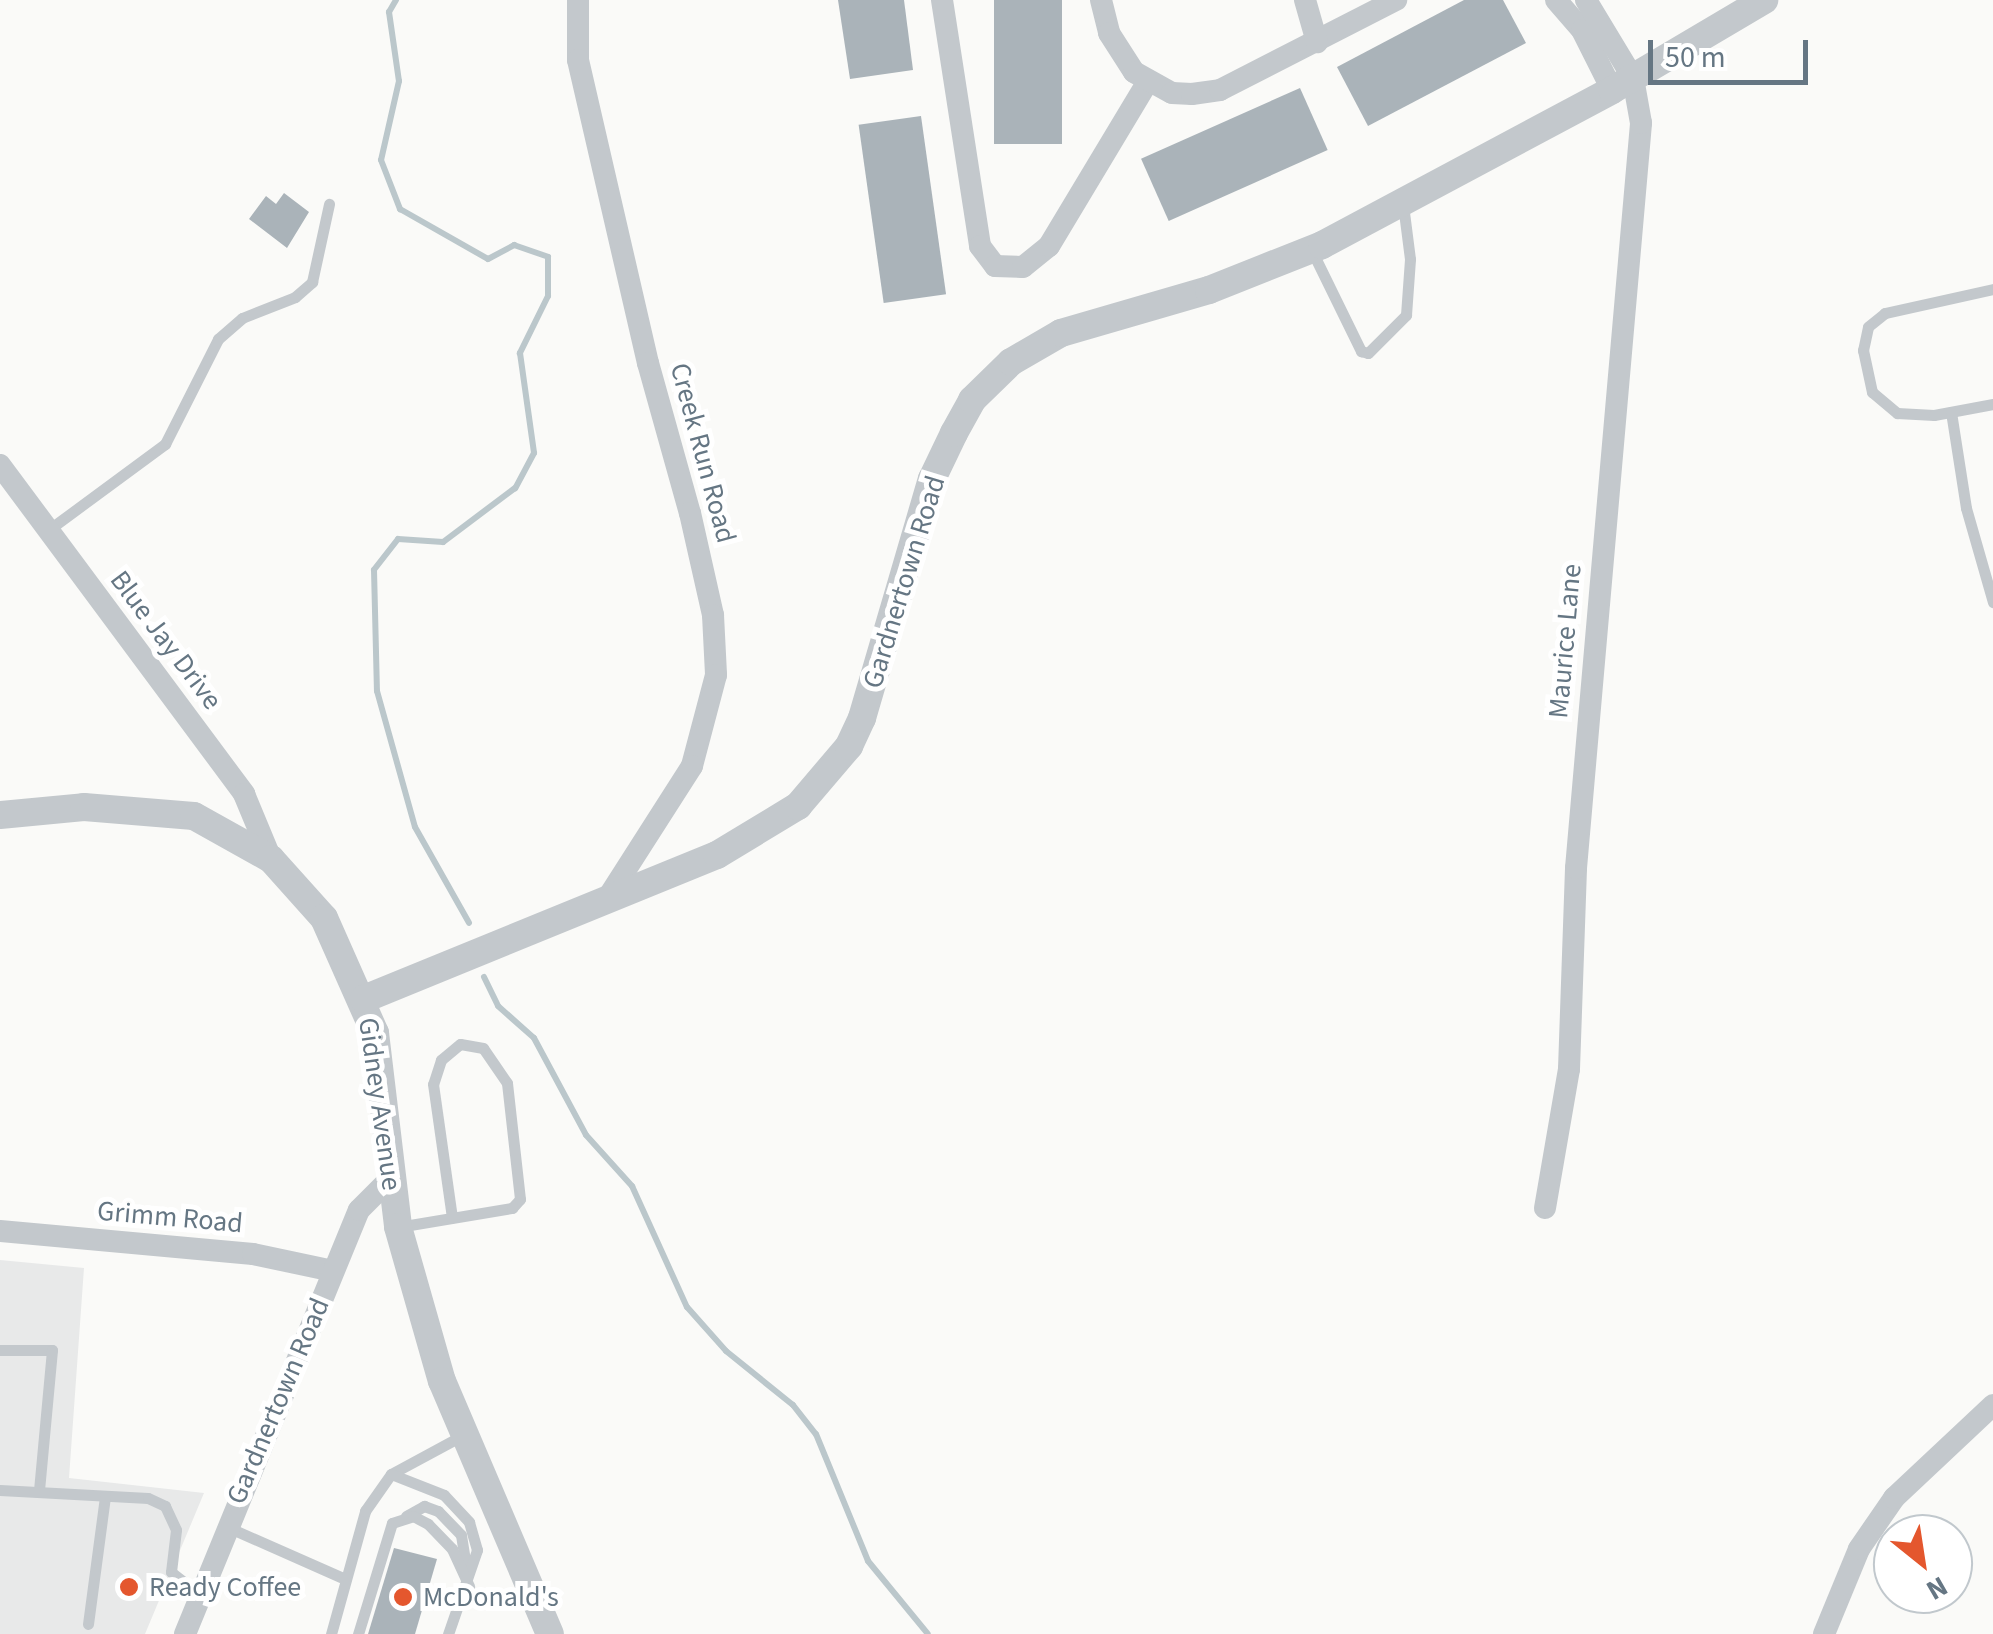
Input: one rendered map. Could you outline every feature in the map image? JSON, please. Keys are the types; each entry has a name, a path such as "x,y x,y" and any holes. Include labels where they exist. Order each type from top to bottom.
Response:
{"street":[{"name":"Creek Run Road","path":"578,0 578,60 648,363 690,512 713,615 716,675 692,766 608,899"},
{"path":"942,0 980,246 995,266 1022,267 1049,246 1146,83"},
{"path":"1101,0 1120,54 1146,83 1172,93 1220,90 1396,0"},
{"path":"1305,0 1317,42"},
{"name":"Maurice Lane","path":"1545,1208 1569,1068 1576,868 1641,123 1591,9 1556,0"},
{"name":"Gardnertown Road","path":"364,999 766,830 798,806 849,746 932,480 972,400 991,380 1060,333 1209,290 1312,250 1623,84 1764,0"},
{"name":"Blue Jay Drive","path":"0,465 244,794 270,858"},
{"name":"Gidney Avenue","path":"0,814 168,810 194,816 270,858 324,918 364,999 382,1077 389,1180 398,1227 442,1381 550,1634"},
{"name":"Gardnertown Road","path":"185,1634 225,1526 359,1210 389,1180"},
{"name":"Grimm Road","path":"0,1232 253,1254 333,1271"},
{"path":"1824,1634 1860,1549 1894,1498 1993,1406"}],"lane":[{"path":"47,531 164,444 218,339 242,318 296,297 312,282 329,204"},
{"path":"1312,250 1360,351 1368,353 1406,316 1410,259 1403,204"},
{"path":"1993,289 1885,313 1868,326 1864,350 1872,392 1897,413 1951,412 1993,404"},
{"path":"1951,412 1966,508 1993,602"},
{"path":"398,1227 452,1218 512,1208 520,1200 506,1083 483,1048 460,1044 441,1060 433,1084 452,1218"},
{"path":"0,1350 52,1350 39,1491"},
{"path":"331,1634 365,1511 391,1474 465,1434"},
{"path":"391,1474 444,1495 469,1522 478,1550 469,1586 448,1634"},
{"path":"0,1490 105,1496 165,1506 176,1530 171,1572 198,1594"},
{"path":"88,1624 105,1496"},
{"path":"358,1634 392,1523 413,1516 428,1524 452,1549 469,1586"},
{"path":"225,1526 345,1579"}],"shaded area":[{"path":"0,1260 84,1268 69,1478 204,1493 145,1634 0,1634"}],"building":[{"path":"838,0 904,0 913,70 850,79"},
{"path":"994,0 1062,0 1062,144 994,144"},
{"path":"1464,0 1503,0 1526,43 1368,126 1337,67"},
{"path":"1300,88 1328,150 1169,221 1141,159"},
{"path":"921,116 946,294 884,303 859,125"},
{"path":"284,193 309,212 287,248 249,219 266,196 276,204"},
{"name":"McDonald's","path":"394,1548 437,1559 415,1634 368,1634"}],"waterway":[{"path":"396,0 389,12 399,81 381,160 400,209 488,259 514,245 548,257 548,296 520,353 534,453 515,488 443,542 398,539 374,570 377,691 415,827 469,923"},
{"path":"484,977 498,1006 534,1038 586,1135 632,1186 687,1307 726,1351 793,1405 816,1434 868,1561 928,1634"}],"place":[{"name":"Ready Coffee","path":"129,1587"},
{"name":"McDonald's","path":"403,1597"}]}
